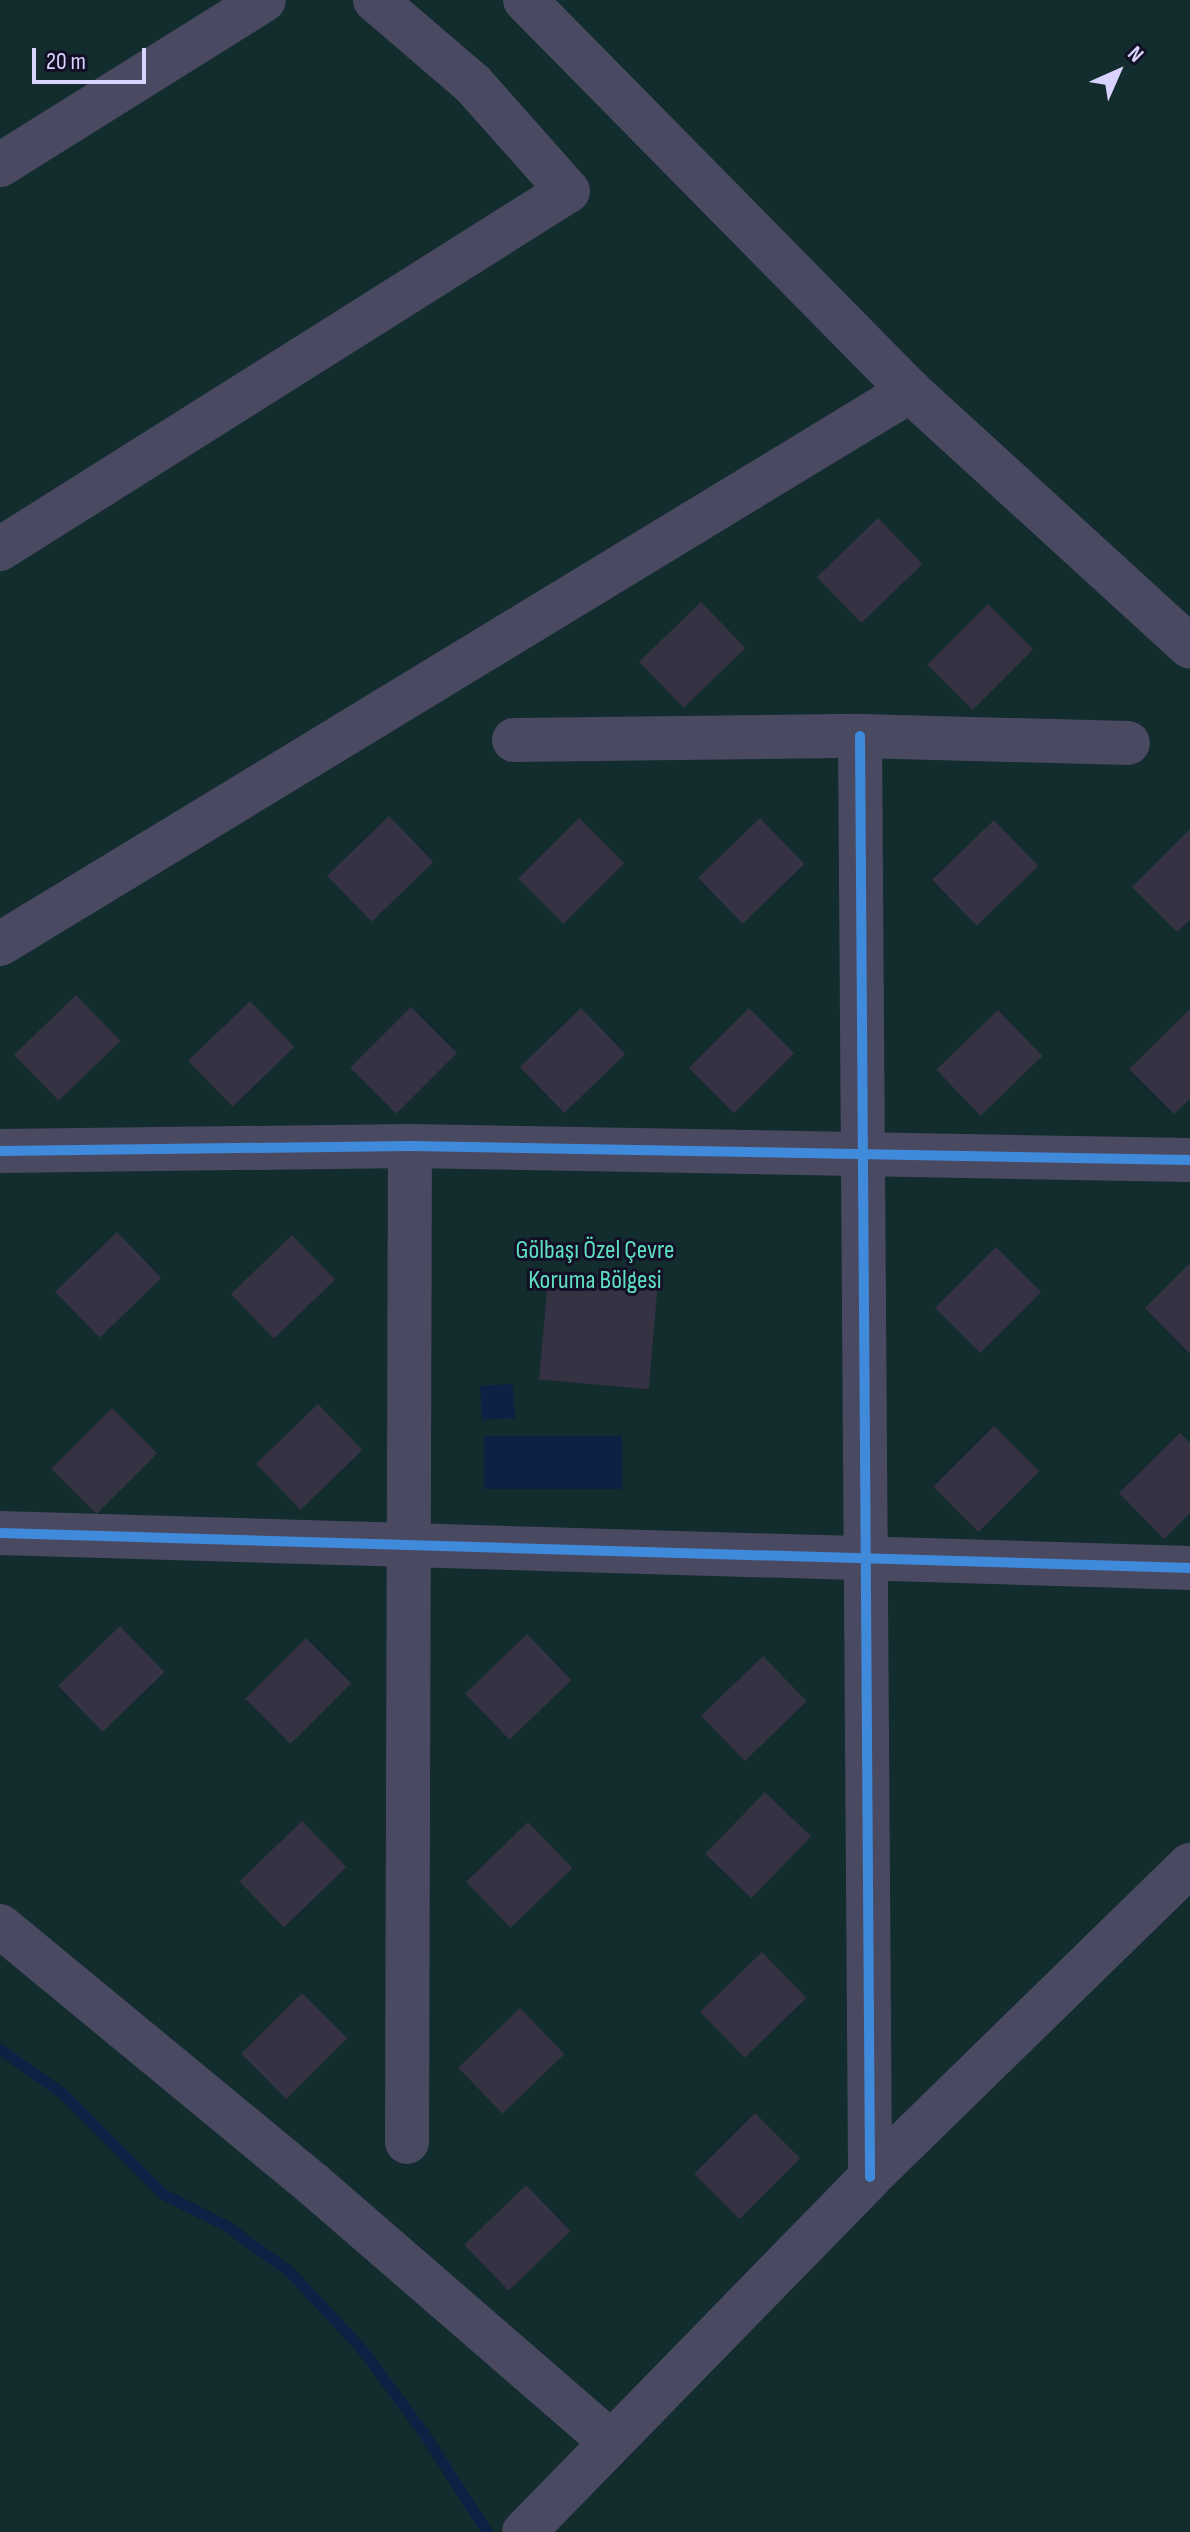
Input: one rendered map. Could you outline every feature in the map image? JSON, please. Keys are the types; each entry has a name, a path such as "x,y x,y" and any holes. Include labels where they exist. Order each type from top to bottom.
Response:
{"street":[{"path":"0,165 264,0"},
{"path":"0,549 568,191 473,84 375,0"},
{"path":"525,0 910,391 1190,647"},
{"path":"0,944 910,391"},
{"path":"514,740 860,736 1128,743"},
{"path":"860,736 869,1555 870,2177"},
{"path":"407,2142 410,1146"},
{"path":"0,1151 410,1146 1190,1160"},
{"path":"0,1533 869,1555 1190,1568"},
{"path":"524,2532 870,2177 1190,1865"},
{"path":"0,1926 313,2184 610,2441"}],"green space":[{"name":"Gölbaşı Özel Çevre Koruma Bölgesi","path":"0,0 1190,0 1190,2532 0,2532"}],"water":[{"path":"513,1384 515,1418 482,1420 480,1386"},
{"path":"484,1436 622,1436 622,1489 484,1489"}],"building":[{"path":"878,518 922,564 861,623 817,577"},
{"path":"701,602 745,648 684,708 639,662"},
{"path":"988,604 1033,649 972,710 927,665"},
{"path":"389,816 433,862 372,922 327,876"},
{"path":"579,818 624,863 563,924 518,879"},
{"path":"760,818 804,864 743,924 698,878"},
{"path":"994,820 1038,866 977,926 932,880"},
{"path":"1190,829 1190,920 1177,932 1132,887"},
{"path":"76,995 120,1041 59,1101 14,1055"},
{"path":"250,1001 294,1047 233,1107 188,1061"},
{"path":"411,1007 457,1053 396,1114 350,1068"},
{"path":"581,1008 625,1054 564,1113 520,1067"},
{"path":"749,1008 794,1053 734,1113 689,1068"},
{"path":"1190,1009 1190,1099 1174,1114 1129,1069"},
{"path":"998,1010 1042,1056 981,1116 936,1070"},
{"path":"117,1232 161,1278 100,1338 55,1292"},
{"path":"292,1235 335,1280 274,1339 231,1294"},
{"path":"996,1247 1041,1292 980,1353 935,1308"},
{"path":"1190,1263 1190,1354 1145,1308"},
{"path":"548,1278 658,1288 649,1389 539,1380"},
{"path":"318,1404 362,1450 301,1510 256,1464"},
{"path":"112,1408 157,1453 96,1514 51,1469"},
{"path":"994,1426 1039,1471 978,1532 933,1487"},
{"path":"1180,1433 1190,1443 1190,1513 1164,1539 1119,1493"},
{"path":"120,1626 164,1672 103,1732 58,1686"},
{"path":"527,1634 571,1680 510,1740 465,1694"},
{"path":"306,1638 351,1683 290,1744 245,1699"},
{"path":"763,1656 807,1701 745,1761 701,1716"},
{"path":"765,1792 811,1836 751,1898 705,1854"},
{"path":"302,1821 346,1867 284,1927 239,1881"},
{"path":"528,1822 572,1868 511,1928 466,1882"},
{"path":"762,1952 806,1998 745,2058 700,2012"},
{"path":"302,1993 347,2038 286,2099 241,2054"},
{"path":"520,2008 564,2054 503,2114 458,2068"},
{"path":"755,2113 800,2158 739,2219 694,2174"},
{"path":"526,2185 570,2231 509,2291 464,2245"}],"waterway":[{"path":"0,2049 62,2093 163,2194 225,2225 289,2271 360,2347 423,2432 487,2532"}],"cycle path":[{"path":"860,736 870,2177"},
{"path":"0,1151 410,1146 1190,1160"},
{"path":"0,1533 1190,1568"}]}
